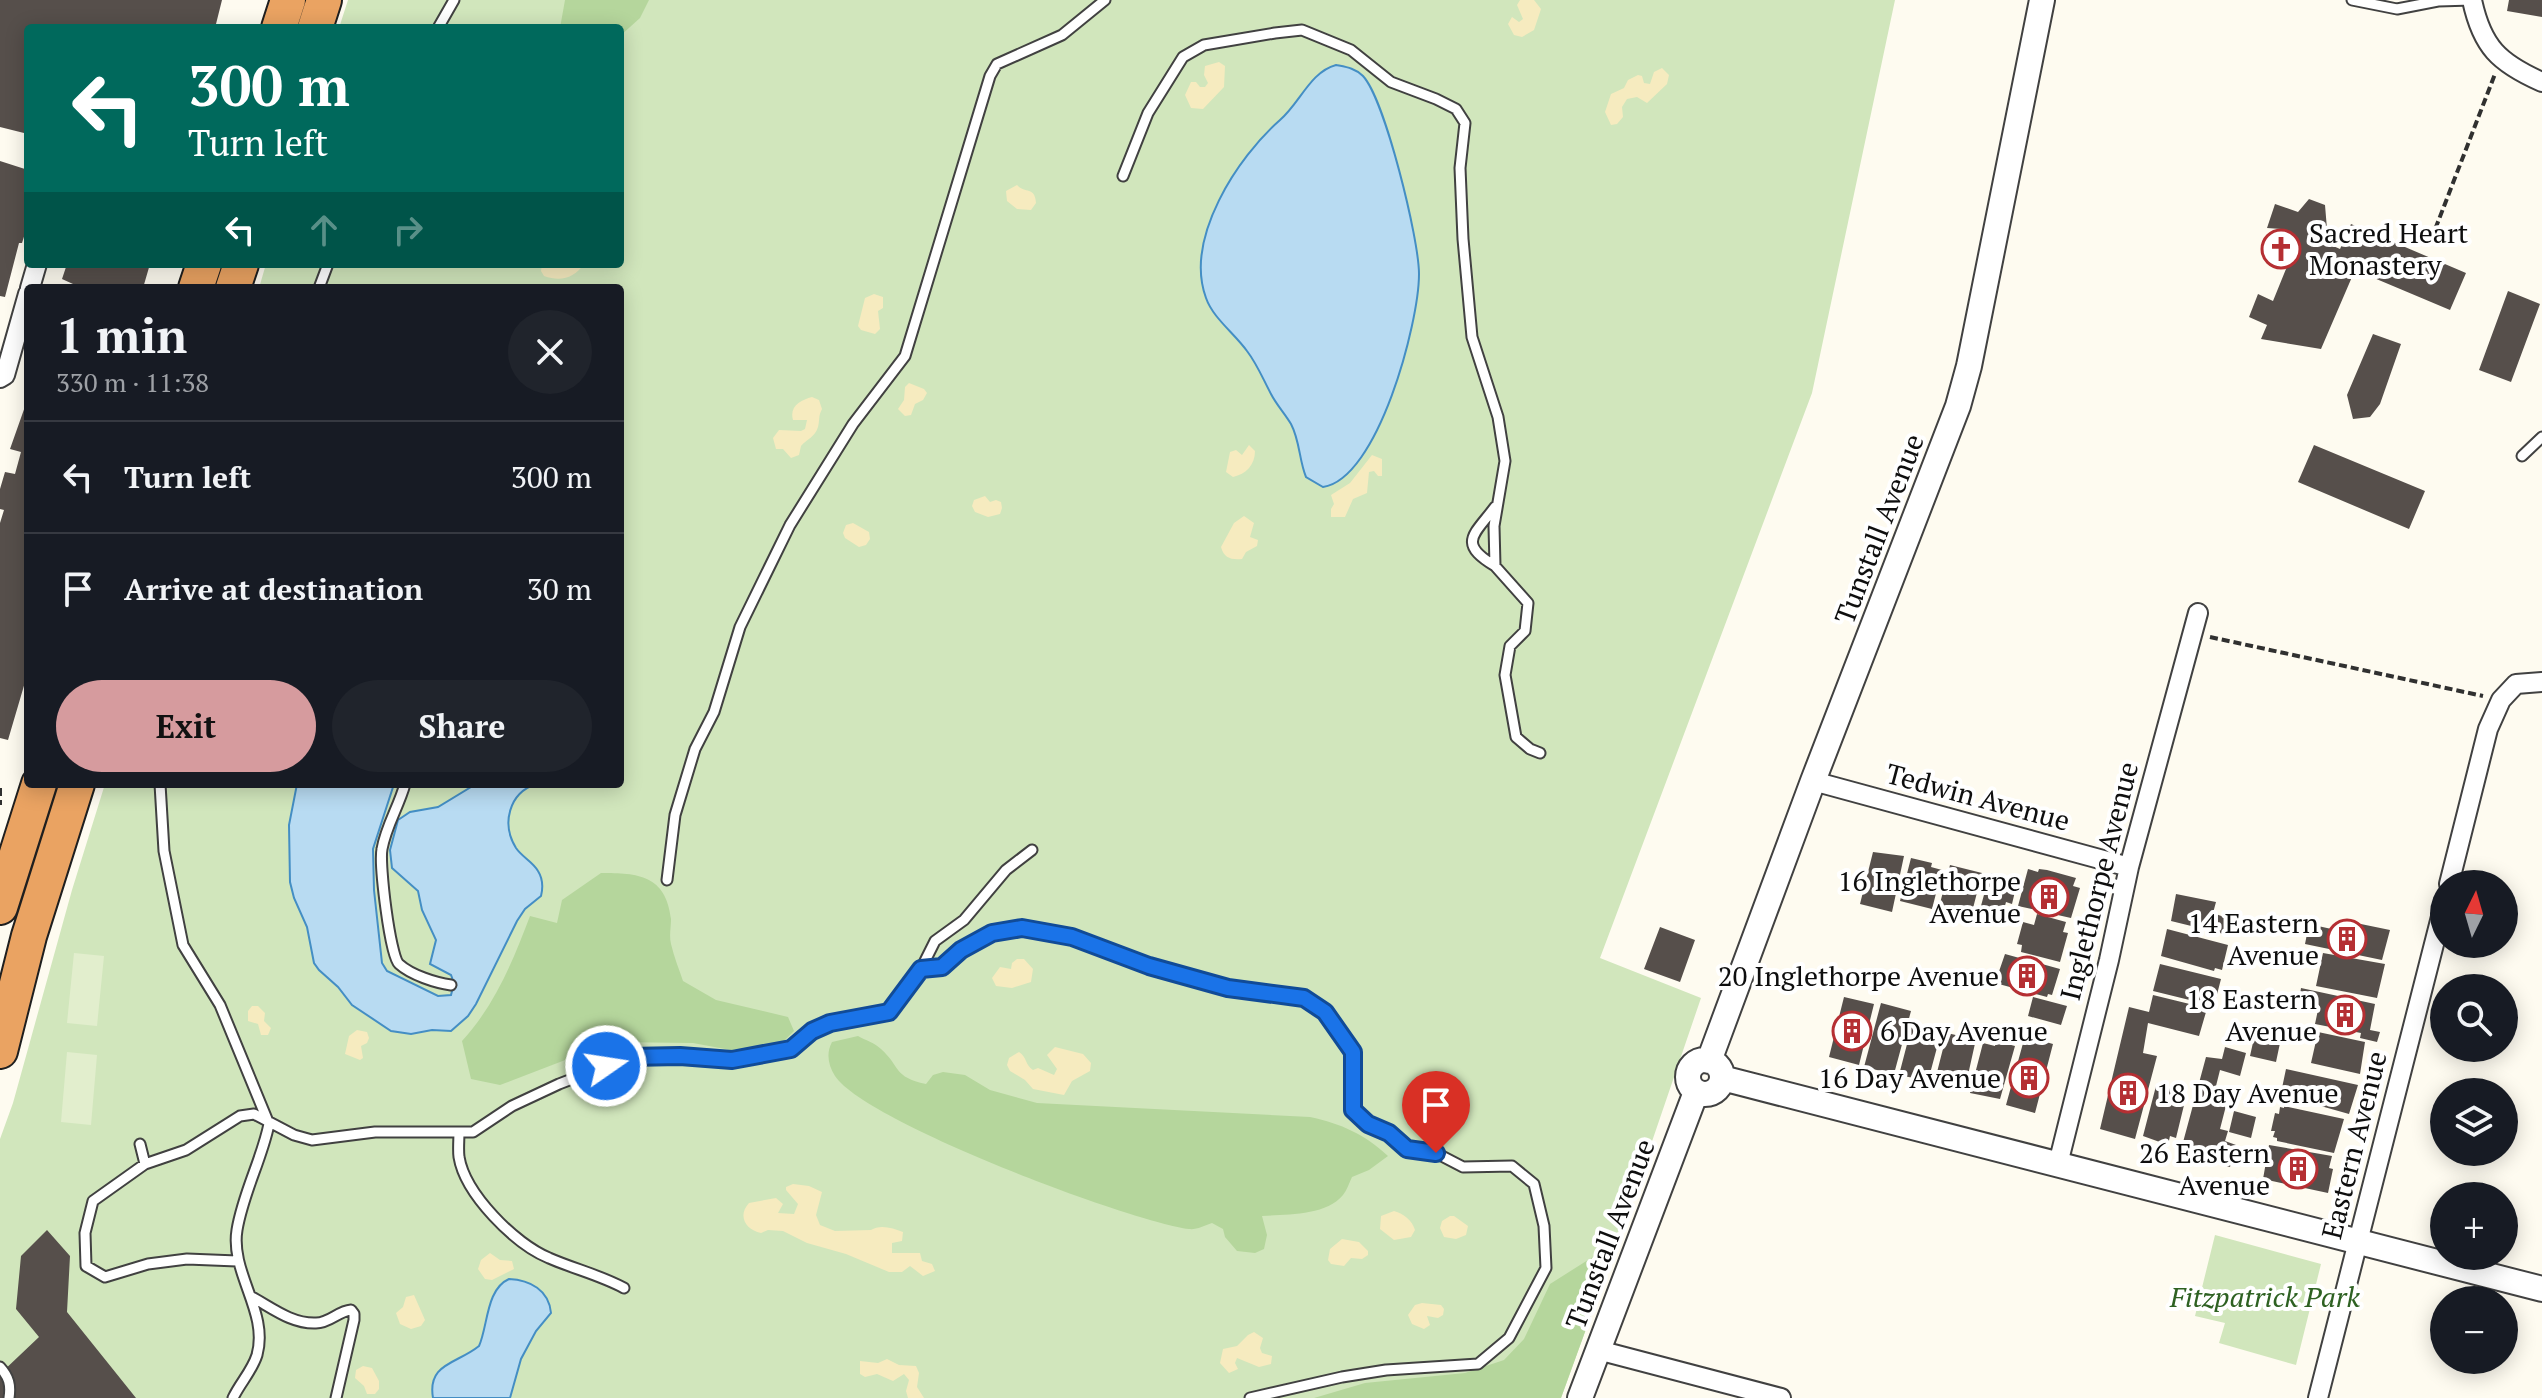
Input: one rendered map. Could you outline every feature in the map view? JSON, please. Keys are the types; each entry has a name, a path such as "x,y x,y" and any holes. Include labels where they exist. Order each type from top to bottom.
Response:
{"highway":[{"path":"280,24 288,0"},
{"path":"316,24 324,0"},
{"path":"0,907 38,788"},
{"path":"0,1051 29,936 76,788"}],"street":[{"name":"Tunstall Avenue","path":"1580,1398 1696,1092 1713,1093 1719,1086 1715,1070 1813,781 1958,406 1969,366 2042,0"},
{"path":"2472,0 2479,30 2501,60 2542,82"},
{"path":"0,378 5,375 24,308"},
{"name":"Inglethorpe Avenue","path":"2058,1164 2129,867 2198,613"},
{"path":"2453,870 2488,729 2501,700 2516,684 2542,682"},
{"name":"Tedwin Avenue","path":"1813,781 2129,867"},
{"name":"Eastern Avenue","path":"2318,1398 2431,958"},
{"path":"1715,1070 2058,1164 2542,1289"},
{"path":"1598,1350 1781,1398"}],"lane":[{"path":"440,24 454,0"},
{"path":"667,880 675,815 695,749 714,712 740,627 790,525 853,424 905,356 990,76 997,64 1062,35 1105,0"},
{"path":"2352,0 2397,9 2437,0 2472,0"},
{"path":"1123,176 1148,113 1183,57 1204,45 1302,30 1351,50 1391,82 1456,109 1465,123 1460,168 1472,337 1498,417 1505,461 1494,526 1495,566"},
{"path":"2522,456 2542,437"},
{"path":"1497,504 1473,537 1472,547 1477,555 1495,566 1528,603 1525,631 1510,646 1505,675 1516,737 1540,753"},
{"path":"160,788 164,851 183,945 220,1005 269,1124 237,1230 237,1261 258,1327 258,1353 233,1398"},
{"path":"403,788 384,839 381,860 393,951 400,965 451,985"},
{"path":"237,1261 187,1259 148,1264 105,1277 86,1266 85,1233 93,1201 145,1164 186,1150 240,1116 254,1114 269,1124 312,1140 375,1132 473,1132 524,1100 629,1057 680,1056 732,1060 791,1049 812,1031 830,1023 889,1012 921,969 935,941 964,920 1006,870 1032,850"},
{"path":"921,969 942,967 961,950 992,933 1022,928 1072,937 1149,966 1228,988 1304,998 1325,1012 1353,1052 1353,1110 1368,1124 1389,1133 1407,1149 1436,1153 1463,1167 1512,1166 1534,1184 1544,1226 1546,1268 1509,1338 1478,1364 1371,1372 1250,1398"},
{"path":"459,1132 459,1160 477,1199 514,1235 545,1257 599,1275 624,1288"},
{"path":"140,1144 145,1164"},
{"path":"250,1296 287,1318 316,1323 333,1318 342,1310 351,1310 354,1320 336,1398"},
{"path":"0,1367 8,1376 11,1388 9,1398"}],"path":[{"path":"2431,240 2501,60"},
{"path":"2225,639 2501,700"},
{"path":"0,788 0,805"}],"green space":[{"path":"348,0 1895,0 1812,393 1600,958 1701,998 1561,1398 0,1398 0,1139 104,788 624,788 624,284 260,284 265,268 624,268 624,24 340,24"},
{"path":"565,0 649,0 640,18 624,32 624,24 561,24"},
{"path":"601,873 638,876 656,885 663,893 671,919 671,944 683,981 716,1000 788,1017 794,1031 768,1057 693,1043 612,1042 500,1085 471,1079 462,1041 494,997 530,916 557,923 562,900"},
{"path":"74,953 104,956 97,1026 67,1023"},
{"path":"858,1036 879,1047 903,1075 926,1084 933,1075 943,1072 965,1075 990,1090 1037,1103 1310,1117 1352,1131 1388,1156 1369,1170 1352,1177 1343,1195 1327,1207 1306,1213 1262,1216 1267,1235 1264,1249 1255,1253 1237,1251 1225,1237 1223,1229 1212,1223 1189,1229 1113,1208 1001,1167 895,1118 856,1095 833,1072 828,1055 832,1042"},
{"path":"67,1052 97,1055 91,1125 61,1122"},
{"name":"Fitzpatrick Park","path":"2215,1235 2321,1264 2296,1365 2219,1343 2225,1323 2195,1316"},
{"path":"1618,1241 1561,1398 1314,1398 1365,1383 1465,1373 1504,1360 1524,1339 1550,1284"}],"sand":[{"path":"1520,0 1534,0 1541,9 1534,30 1522,37 1514,35 1508,24 1512,17 1519,22 1523,19 1517,5"},
{"path":"1219,62 1225,66 1224,87 1203,109 1191,108 1185,95 1191,82 1205,87 1208,83 1204,75 1205,66"},
{"path":"1662,68 1669,75 1667,84 1647,103 1637,97 1627,99 1622,107 1623,117 1617,124 1611,125 1605,112 1611,94 1624,88 1628,80 1638,75 1642,76 1644,83 1650,84 1654,72"},
{"path":"1017,185 1034,194 1036,203 1031,210 1017,209 1007,201 1006,191"},
{"path":"541,268 580,268 561,279 544,276"},
{"path":"874,294 883,297 883,308 878,311 880,329 875,334 858,326 865,298"},
{"path":"909,383 927,393 923,400 915,404 911,415 905,416 898,409"},
{"path":"812,397 819,400 822,409 818,427 801,446 799,455 791,458 783,449 776,449 773,438 779,430 805,429 807,420 793,420 792,415 794,407"},
{"path":"1249,445 1255,451 1251,465 1242,474 1233,477 1226,472 1230,452 1236,450 1242,455"},
{"path":"1372,455 1382,459 1382,476 1374,471 1369,472 1367,493 1353,499 1345,517 1331,517 1334,504 1331,495 1350,483"},
{"path":"985,496 990,502 1001,502 1000,514 988,517 975,512 972,506 974,500"},
{"path":"1244,516 1254,523 1250,537 1258,540 1257,546 1246,552 1242,559 1231,559 1221,547 1234,523"},
{"path":"853,523 869,532 870,539 866,545 859,547 845,538 846,525"},
{"path":"1017,959 1024,959 1033,969 1031,982 1012,988 996,986 992,978 1000,967 1011,969"},
{"path":"252,1006 258,1006 265,1013 264,1021 271,1028 268,1035 261,1035 258,1024 248,1021 248,1011"},
{"path":"357,1030 367,1032 369,1038 361,1046 363,1058 360,1060 345,1054 349,1036"},
{"path":"1055,1047 1083,1054 1091,1063 1090,1071 1072,1081 1064,1095 1033,1089 1007,1065 1009,1058 1019,1052 1033,1070 1038,1068 1054,1075 1057,1069 1047,1055"},
{"path":"793,1184 822,1192 816,1215 820,1225 835,1231 882,1227 903,1232 902,1241 892,1243 892,1253 920,1253 922,1261 932,1264 935,1271 923,1276 910,1266 902,1272 889,1272 846,1254 807,1243 783,1231 761,1233 747,1226 744,1213 749,1203 776,1198 783,1204 778,1213 794,1214 798,1204 786,1190"},
{"path":"1394,1211 1412,1223 1415,1230 1411,1237 1394,1240 1380,1229 1381,1216"},
{"path":"1450,1216 1468,1226 1466,1235 1456,1239 1444,1237 1440,1228 1442,1221"},
{"path":"1342,1239 1359,1242 1368,1255 1362,1259 1351,1258 1344,1266 1331,1264 1328,1260 1330,1249"},
{"path":"490,1253 500,1260 512,1261 514,1269 492,1280 485,1279 478,1269 481,1260"},
{"path":"414,1295 425,1320 421,1326 411,1329 400,1324 396,1313 403,1307 406,1297"},
{"path":"1415,1305 1441,1305 1444,1309 1443,1315 1438,1318 1427,1316 1430,1325 1424,1329 1412,1324 1408,1315"},
{"path":"1254,1332 1263,1338 1260,1348 1262,1353 1272,1356 1271,1364 1259,1367 1237,1358 1235,1363 1238,1369 1229,1373 1220,1363 1223,1349 1237,1346"},
{"path":"887,1359 899,1365 916,1366 919,1373 917,1387 924,1398 908,1398 909,1380 904,1374 893,1381 877,1374 865,1377 860,1374 860,1361 878,1363"},
{"path":"363,1366 372,1368 379,1381 375,1394 367,1394 355,1378 356,1370"}],"water":[{"path":"1336,65 1363,76 1381,112 1407,202 1419,274 1412,327 1392,396 1378,429 1361,457 1343,478 1323,487 1306,477 1291,424 1251,356 1209,305 1201,275 1202,250 1209,225 1232,177 1312,81"},
{"path":"296,788 393,788 373,849 382,963 387,971 438,996 451,995 454,983 451,975 430,964 436,940 422,910 418,891 392,868 390,850 398,820 410,812 438,807 469,788 527,788 519,794 510,810 509,829 516,848 540,874 541,896 525,909 517,921 476,1004 451,1031 432,1030 411,1034 391,1031 352,1005 319,970 314,963 307,927 290,882 289,825"},
{"path":"509,1279 524,1282 542,1292 551,1313 536,1331 521,1359 510,1398 433,1398 432,1386 439,1371 479,1346 492,1299 501,1284"}],"building":[{"path":"0,0 222,0 216,24 24,24 24,133 0,127"},
{"path":"2509,0 2542,0 2542,17 2507,11"},
{"path":"0,161 24,169 24,237 19,243 5,297 0,296"},
{"path":"2309,199 2325,205 2327,229 2322,241 2340,249 2351,224 2466,273 2450,310 2355,270 2321,349 2261,339 2267,325 2249,317 2258,294 2273,301 2292,254 2274,247 2281,229 2267,228 2275,204 2298,212"},
{"path":"66,268 149,268 144,284 73,284 62,279"},
{"path":"2508,291 2540,304 2511,382 2479,370"},
{"path":"2373,334 2401,344 2380,404 2370,417 2353,419 2347,395"},
{"path":"24,409 24,686 8,740 0,738 0,523 4,510 0,509 0,489 5,472 15,474 21,452 10,449"},
{"path":"2314,445 2425,491 2409,529 2298,482"},
{"path":"1873,852 1904,856 1892,912 1860,904"},
{"path":"1911,858 1932,863 1931,867 1942,870 1932,909 1900,901"},
{"path":"1950,865 1982,873 1970,920 1938,911"},
{"name":"16 Inglethorpe Avenue","path":"2028,869 2038,872 2039,869 2047,870 2076,878 2073,886 2080,888 2071,918 2018,906"},
{"path":"1990,873 2017,883 2012,904 2006,902 2000,924 1989,921 1988,927 1976,924"},
{"path":"2176,894 2216,902 2213,913 2235,921 2231,934 2171,921"},
{"path":"2037,914 2066,922 2063,932 2068,933 2060,962 2021,952 2022,945 2017,944 2023,922 2034,925"},
{"name":"14 Eastern Avenue","path":"2356,923 2390,930 2382,960 2305,944 2309,924 2354,934"},
{"path":"1660,927 1695,940 1680,982 1644,969"},
{"path":"2167,929 2228,945 2222,970 2215,968 2214,971 2161,956"},
{"path":"2323,953 2385,964 2377,998 2316,986"},
{"name":"20 Inglethorpe Avenue","path":"2005,954 2060,969 2052,995 2048,994 2047,997 1995,983"},
{"path":"2160,964 2221,979 2214,1006 2153,991"},
{"name":"18 Eastern Avenue","path":"2301,988 2375,1004 2370,1030 2380,1032 2377,1042 2360,1038 2361,1033 2315,1024 2319,1005 2299,1001"},
{"path":"2153,995 2206,1008 2206,1012 2199,1036 2148,1023 2143,1053 2157,1056 2135,1139 2100,1129 2129,1007 2149,1012"},
{"name":"6 Day Avenue","path":"1844,997 1874,1004 1859,1065 1829,1057"},
{"path":"2033,997 2067,1006 2061,1025 2028,1016"},
{"path":"1881,1003 1911,1011 1894,1074 1864,1067"},
{"path":"1912,1025 1942,1029 1928,1081 1899,1075"},
{"path":"1962,1026 1978,1030 1966,1084 1963,1090 1934,1084 1947,1033 1960,1036"},
{"path":"2318,1032 2365,1042 2360,1074 2311,1063"},
{"name":"16 Day Avenue","path":"2025,1036 2053,1044 2035,1113 2006,1105"},
{"path":"2254,1038 2280,1043 2276,1062 2250,1056"},
{"path":"1996,1041 2015,1046 2000,1099 1970,1093 1983,1043 1995,1046"},
{"path":"2225,1047 2246,1053 2240,1076 2220,1070 2214,1094 2228,1098 2220,1129 2228,1131 2225,1141 2236,1145 2230,1167 2219,1164 2222,1151 2213,1148 2211,1155 2182,1146 2206,1057 2222,1059"},
{"path":"2286,1069 2358,1085 2349,1114 2289,1097 2291,1089 2282,1088"},
{"path":"2156,1086 2172,1089 2170,1097 2185,1101 2176,1138 2170,1136 2168,1145 2143,1136"},
{"path":"2280,1107 2344,1119 2334,1153 2277,1141 2273,1137 2275,1131 2271,1131 2275,1113 2279,1114"},
{"path":"2234,1111 2256,1117 2251,1138 2229,1132"},
{"name":"26 Eastern Avenue","path":"2269,1145 2332,1156 2328,1193 2263,1179"},
{"path":"47,1230 70,1256 67,1312 136,1398 0,1398 0,1374 39,1337 16,1309 21,1256"}],"place":[{"name":"Sacred Heart Monastery","path":"2281,249"},
{"name":"16 Inglethorpe Avenue","path":"2049,897"},
{"name":"14 Eastern Avenue","path":"2347,939"},
{"name":"20 Inglethorpe Avenue","path":"2027,976"},
{"name":"18 Eastern Avenue","path":"2345,1015"},
{"name":"6 Day Avenue","path":"1852,1031"},
{"name":"16 Day Avenue","path":"2029,1078"},
{"name":"18 Day Avenue","path":"2128,1093"},
{"name":"26 Eastern Avenue","path":"2298,1169"}],"route":[{"path":"606,1066 629,1057 680,1056 732,1060 791,1049 812,1031 830,1023 889,1012 921,969 942,967 961,950 992,933 1022,928 1072,937 1149,966 1228,988 1304,998 1325,1012 1353,1052 1353,1110 1368,1124 1389,1133 1407,1149 1436,1153"}]}
